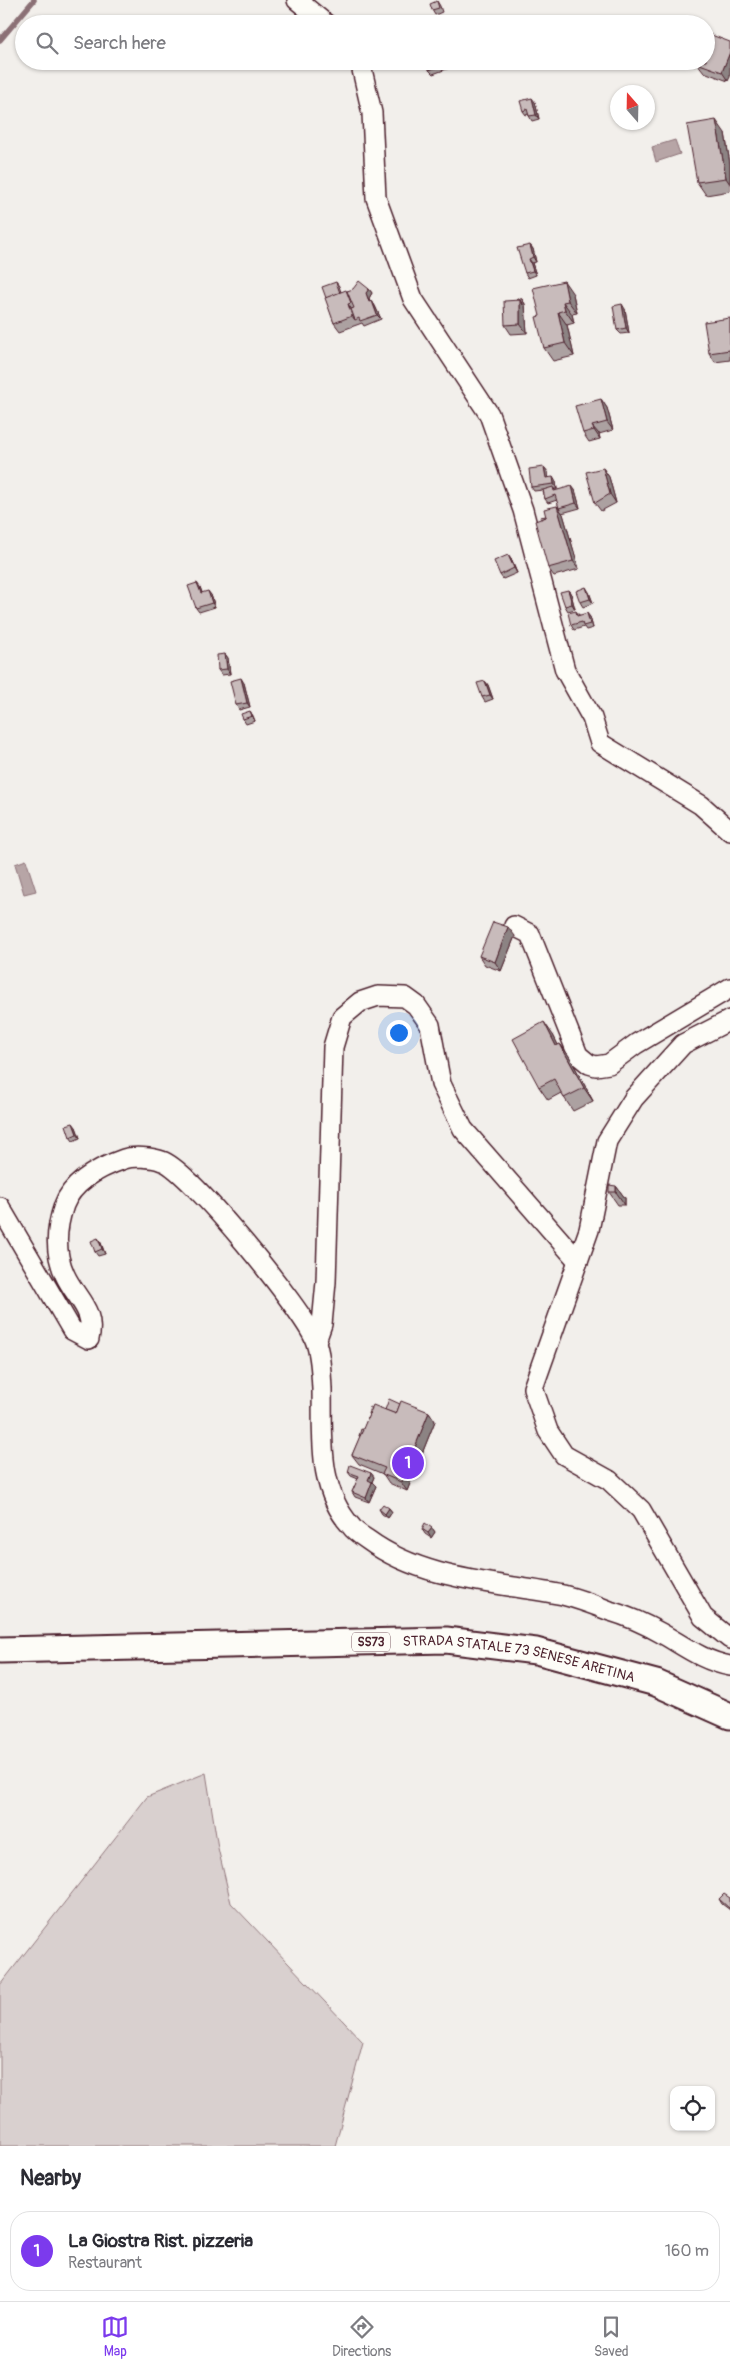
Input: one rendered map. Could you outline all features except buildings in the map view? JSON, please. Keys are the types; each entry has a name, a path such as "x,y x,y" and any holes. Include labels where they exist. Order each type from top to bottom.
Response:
{"main road":[{"name":"STRADA STATALE 73 SENESE ARETINA","path":"0,1650 446,1640 536,1651 656,1683 730,1716"}],"street":[{"path":"298,0 316,15"},
{"path":"362,70 372,113 376,198 413,299 489,414 522,510 565,670 592,718 600,743 701,804 730,831"},
{"path":"514,926 530,934 578,1055 589,1064 596,1066 609,1064 636,1044 730,988"},
{"path":"316,1341 322,1324 326,1282 333,1047 342,1017 360,1002 378,996 405,997 416,1005 430,1024 441,1084 463,1130 578,1261"},
{"path":"730,1020 683,1044 634,1098 607,1141 589,1230 533,1388 548,1431 564,1455 609,1480 641,1510 703,1617 730,1639"},
{"path":"0,1207 72,1330 89,1339 92,1327 90,1316 65,1275 58,1255 57,1229 65,1201 80,1183 102,1167 130,1157 163,1161 179,1172 216,1209 261,1263 301,1316 316,1341 321,1372 323,1466 333,1501 352,1528 388,1555 436,1573 566,1596 624,1615 658,1632 694,1654 716,1663 730,1666"}],"shaded area":[{"path":"675,140 680,154 656,162 652,147"},
{"path":"26,860 36,891 24,894 15,864"},
{"path":"206,1773 218,1848 231,1903 363,2042 335,2146 0,2146 0,1985 147,1797"}],"waterway":[{"path":"21,15 34,0"},
{"path":"0,40 15,22"}],"place":[{"name":"La Giostra Rist. pizzeria","path":"408,1463"}]}
